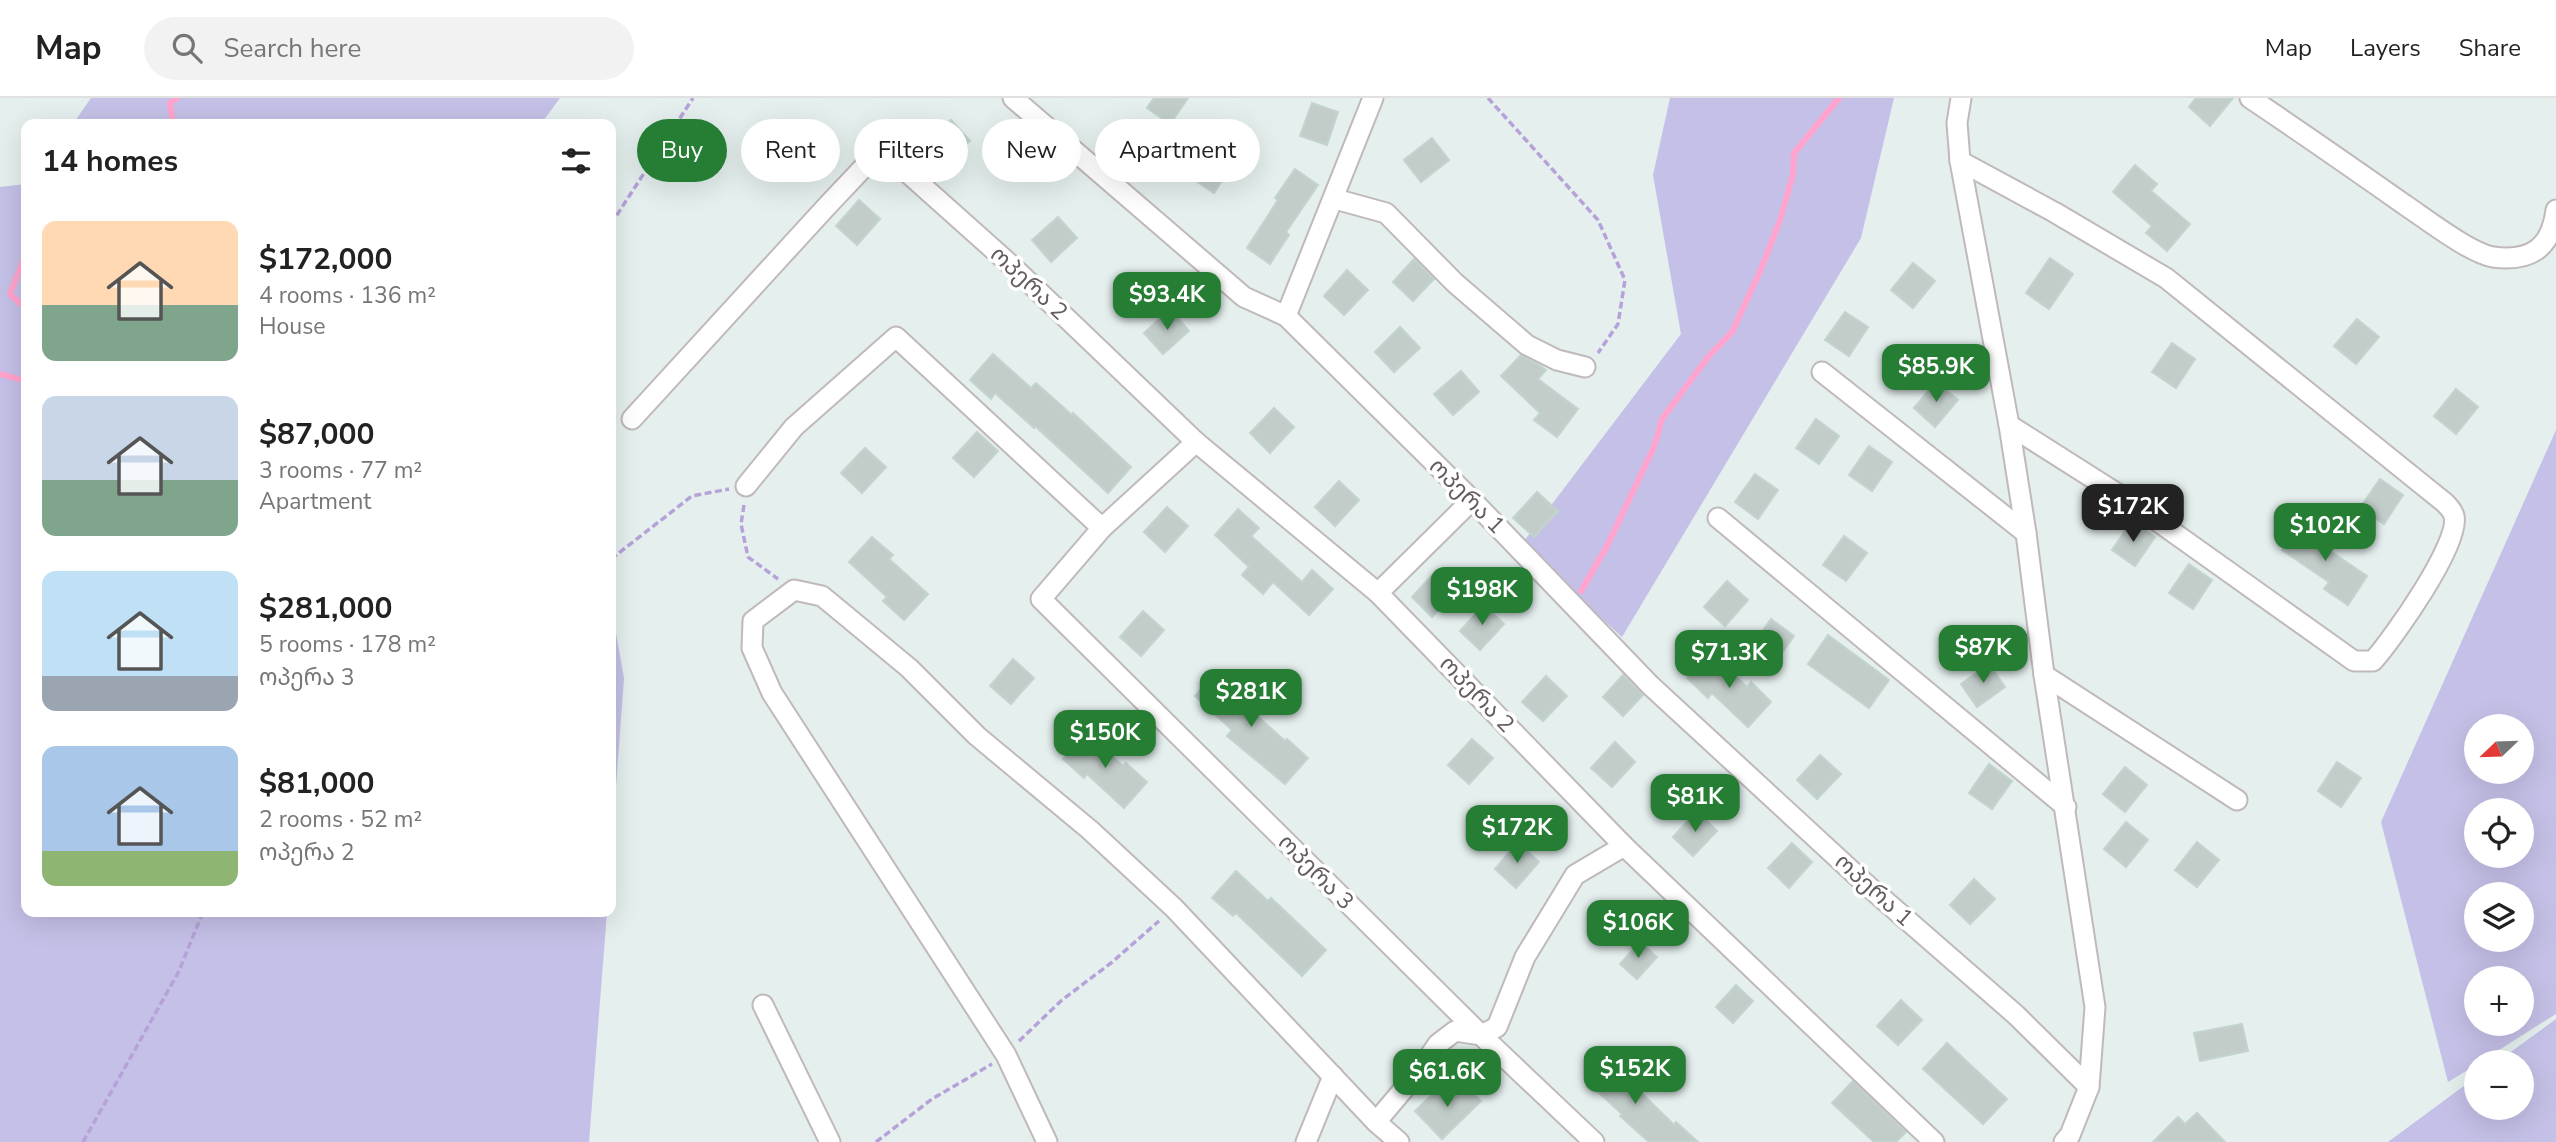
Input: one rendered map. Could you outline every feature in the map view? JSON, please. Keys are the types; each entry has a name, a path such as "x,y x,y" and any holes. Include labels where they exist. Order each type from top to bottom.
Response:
{"street":[{"name":"ოპერა 1","path":"1013,98 1244,298 1286,316 1472,500 1650,685 1868,886 2016,1015 2089,1087"},
{"path":"1286,316 1335,199 1373,98"},
{"path":"1961,98 1957,123 1959,161 2009,425 2095,1007 2089,1087 2070,1135 2064,1142"},
{"path":"2250,98 2453,238 2491,257 2524,258 2546,242 2554,225 2556,210"},
{"name":"ოპერა 2","path":"632,419 881,149 1012,266 1196,442 1378,593 1624,846 1934,1142"},
{"path":"1959,161 2054,212 2166,278 2445,503 2454,516 2452,539 2408,615 2385,648 2373,661 2354,661 2132,503 2009,425"},
{"path":"1335,199 1386,214 1413,238 1455,283 1527,345 1557,360 1585,367"},
{"path":"746,486 794,427 896,337 1102,528 1196,442"},
{"path":"1822,372 2026,533"},
{"path":"1378,593 1472,500"},
{"path":"1718,518 2066,807"},
{"name":"ოპერა 3","path":"1102,528 1041,599 1481,1035 1594,1142"},
{"path":"1047,1142 1006,1055 772,693 752,648 753,621 794,590 822,596 909,668 977,736 1090,830 1174,908 1376,1122 1399,1142"},
{"path":"2044,675 2237,800"},
{"path":"1376,1122 1438,1044 1455,1031 1481,1035 1497,1027 1525,957 1575,875 1624,846"},
{"path":"763,1005 830,1142"},
{"path":"1306,1142 1333,1076"}],"path":[{"path":"616,216 694,98"},
{"path":"1488,98 1598,220 1625,280 1618,324 1585,367"},
{"path":"616,555 692,496 746,486 741,524 748,557 794,590"},
{"path":"876,1142 932,1099 1006,1055 1062,1000 1111,963 1174,908"},
{"path":"83,1142 178,973 201,917"}],"shaded area":[{"path":"91,98 560,98 545,119 76,119"},
{"path":"1670,98 1894,98 1861,238 1622,637 1521,545 1681,334 1653,175"},
{"path":"21,185 21,917 607,917 589,1142 0,1142 0,187"},
{"path":"2556,430 2556,1014 2534,1028 2534,966 2464,966 2464,1036 2521,1036 2499,1050 2464,1050 2464,1072 2448,1082 2381,822"},
{"path":"616,633 624,678 616,787"},
{"path":"2556,1019 2556,1142 2388,1142 2464,1086 2464,1120 2534,1120 2534,1050 2513,1050"}],"building":[{"path":"1154,98 1188,98 1173,119 1163,119 1147,108"},
{"path":"2196,98 2233,98 2210,126 2189,107"},
{"path":"1312,103 1338,112 1327,145 1300,136"},
{"path":"1432,138 1449,160 1421,182 1404,160"},
{"path":"2135,165 2157,184 2151,191 2190,224 2167,251 2146,233 2152,226 2113,192"},
{"path":"1295,169 1318,185 1286,232 1289,235 1270,264 1247,248"},
{"path":"1198,182 1221,182 1214,193"},
{"path":"859,200 880,219 857,245 836,226"},
{"path":"1058,217 1077,238 1051,262 1032,240"},
{"path":"2050,258 2073,274 2049,309 2026,293"},
{"path":"1414,259 1434,279 1413,301 1393,282"},
{"path":"1913,263 1935,281 1913,308 1891,290"},
{"path":"1347,270 1368,290 1344,315 1324,296"},
{"path":"1170,309 1189,331 1163,354 1144,333"},
{"path":"1845,312 1868,327 1849,356 1825,340"},
{"path":"2357,319 2379,337 2356,364 2334,346"},
{"path":"1400,327 1420,348 1394,372 1375,352"},
{"path":"2172,343 2195,359 2176,388 2152,372"},
{"path":"993,354 1031,388 1036,383 1072,415 1073,413 1131,467 1108,493 995,393 991,399 970,380"},
{"path":"1521,355 1546,370 1538,379 1578,409 1557,437 1534,420 1540,413 1501,376"},
{"path":"1461,371 1479,392 1453,415 1434,394"},
{"path":"1936,382 1958,400 1935,427 1914,408"},
{"path":"2456,389 2478,407 2456,434 2434,416"},
{"path":"1274,408 1294,427 1270,453 1250,433"},
{"path":"1816,419 1839,436 1819,464 1796,448"},
{"path":"977,432 998,451 974,477 953,458"},
{"path":"1869,446 1892,462 1872,491 1849,475"},
{"path":"865,448 886,467 862,493 841,473"},
{"path":"1755,474 1778,490 1758,519 1735,502"},
{"path":"2380,479 2403,495 2384,524 2360,508"},
{"path":"1339,481 1359,500 1335,526 1315,507"},
{"path":"1537,492 1558,511 1534,537 1513,518"},
{"path":"1167,507 1188,526 1165,552 1144,532"},
{"path":"1238,509 1259,528 1251,536 1302,582 1312,570 1333,589 1309,615 1273,582 1263,594 1242,575 1249,567 1215,535"},
{"path":"2132,521 2155,537 2135,566 2112,550"},
{"path":"2302,521 2325,537 2320,544 2367,576 2348,605 2324,589 2329,582 2282,550"},
{"path":"1844,536 1867,553 1846,581 1823,565"},
{"path":"872,537 893,555 889,559 928,594 904,620 883,601 887,597 849,562"},
{"path":"2189,564 2212,580 2193,609 2169,593"},
{"path":"1436,571 1456,591 1432,617 1412,597"},
{"path":"1727,581 1748,600 1725,626 1704,607"},
{"path":"1484,605 1504,624 1480,650 1460,631"},
{"path":"1143,611 1164,630 1141,656 1120,637"},
{"path":"1771,619 1794,636 1774,664 1751,648"},
{"path":"1828,635 1889,680 1869,708 1808,664"},
{"path":"1711,653 1747,687 1751,682 1771,702 1748,727 1712,693 1708,698 1687,678"},
{"path":"1013,659 1034,678 1011,704 990,686"},
{"path":"1989,664 2005,687 1977,707 1961,684"},
{"path":"1218,670 1239,689 1234,695 1308,758 1285,784 1227,736 1232,730 1195,696"},
{"path":"1623,675 1643,695 1623,716 1603,697"},
{"path":"1546,676 1567,696 1543,721 1522,702"},
{"path":"1086,733 1123,766 1126,763 1147,782 1124,808 1087,774 1084,778 1063,759"},
{"path":"1472,739 1493,758 1469,784 1448,765"},
{"path":"1615,742 1635,762 1612,787 1591,768"},
{"path":"1820,755 1841,774 1817,799 1797,780"},
{"path":"2337,762 2361,778 2341,807 2318,791"},
{"path":"1989,764 2012,781 1992,809 1969,793"},
{"path":"2125,767 2147,785 2125,812 2103,794"},
{"path":"1697,811 1717,831 1693,856 1673,837"},
{"path":"2126,822 2148,840 2126,867 2104,849"},
{"path":"1518,842 1539,862 1516,888 1495,869"},
{"path":"2197,842 2219,860 2197,887 2175,870"},
{"path":"1792,843 1812,862 1789,888 1768,868"},
{"path":"1236,871 1268,901 1271,898 1326,950 1302,976 1236,913 1233,916 1212,898"},
{"path":"1974,879 1995,899 1970,924 1950,905"},
{"path":"1640,942 1657,957 1637,979 1620,964"},
{"path":"1736,985 1753,1001 1733,1023 1716,1007"},
{"path":"1901,1000 1922,1020 1898,1045 1877,1026"},
{"path":"2242,1024 2248,1051 2200,1061 2194,1033"},
{"path":"1947,1043 2007,1099 1983,1124 1923,1069"},
{"path":"1606,1058 1674,1125 1676,1122 1698,1142 1649,1142 1620,1116 1622,1114 1585,1080"},
{"path":"1853,1081 1906,1132 1896,1142 1874,1142 1832,1103"},
{"path":"1462,1083 1481,1101 1442,1139 1415,1111 1438,1089 1447,1098"},
{"path":"2197,1113 2225,1142 2153,1142 2178,1117 2185,1124"}],"waterway":[{"path":"172,119 170,103 177,98"},
{"path":"1581,591 1607,546 1654,447 1662,419 1708,357 1732,332 1780,220 1793,175 1794,153 1839,98"},
{"path":"21,266 10,294 21,304"},
{"path":"0,374 21,380"}]}
